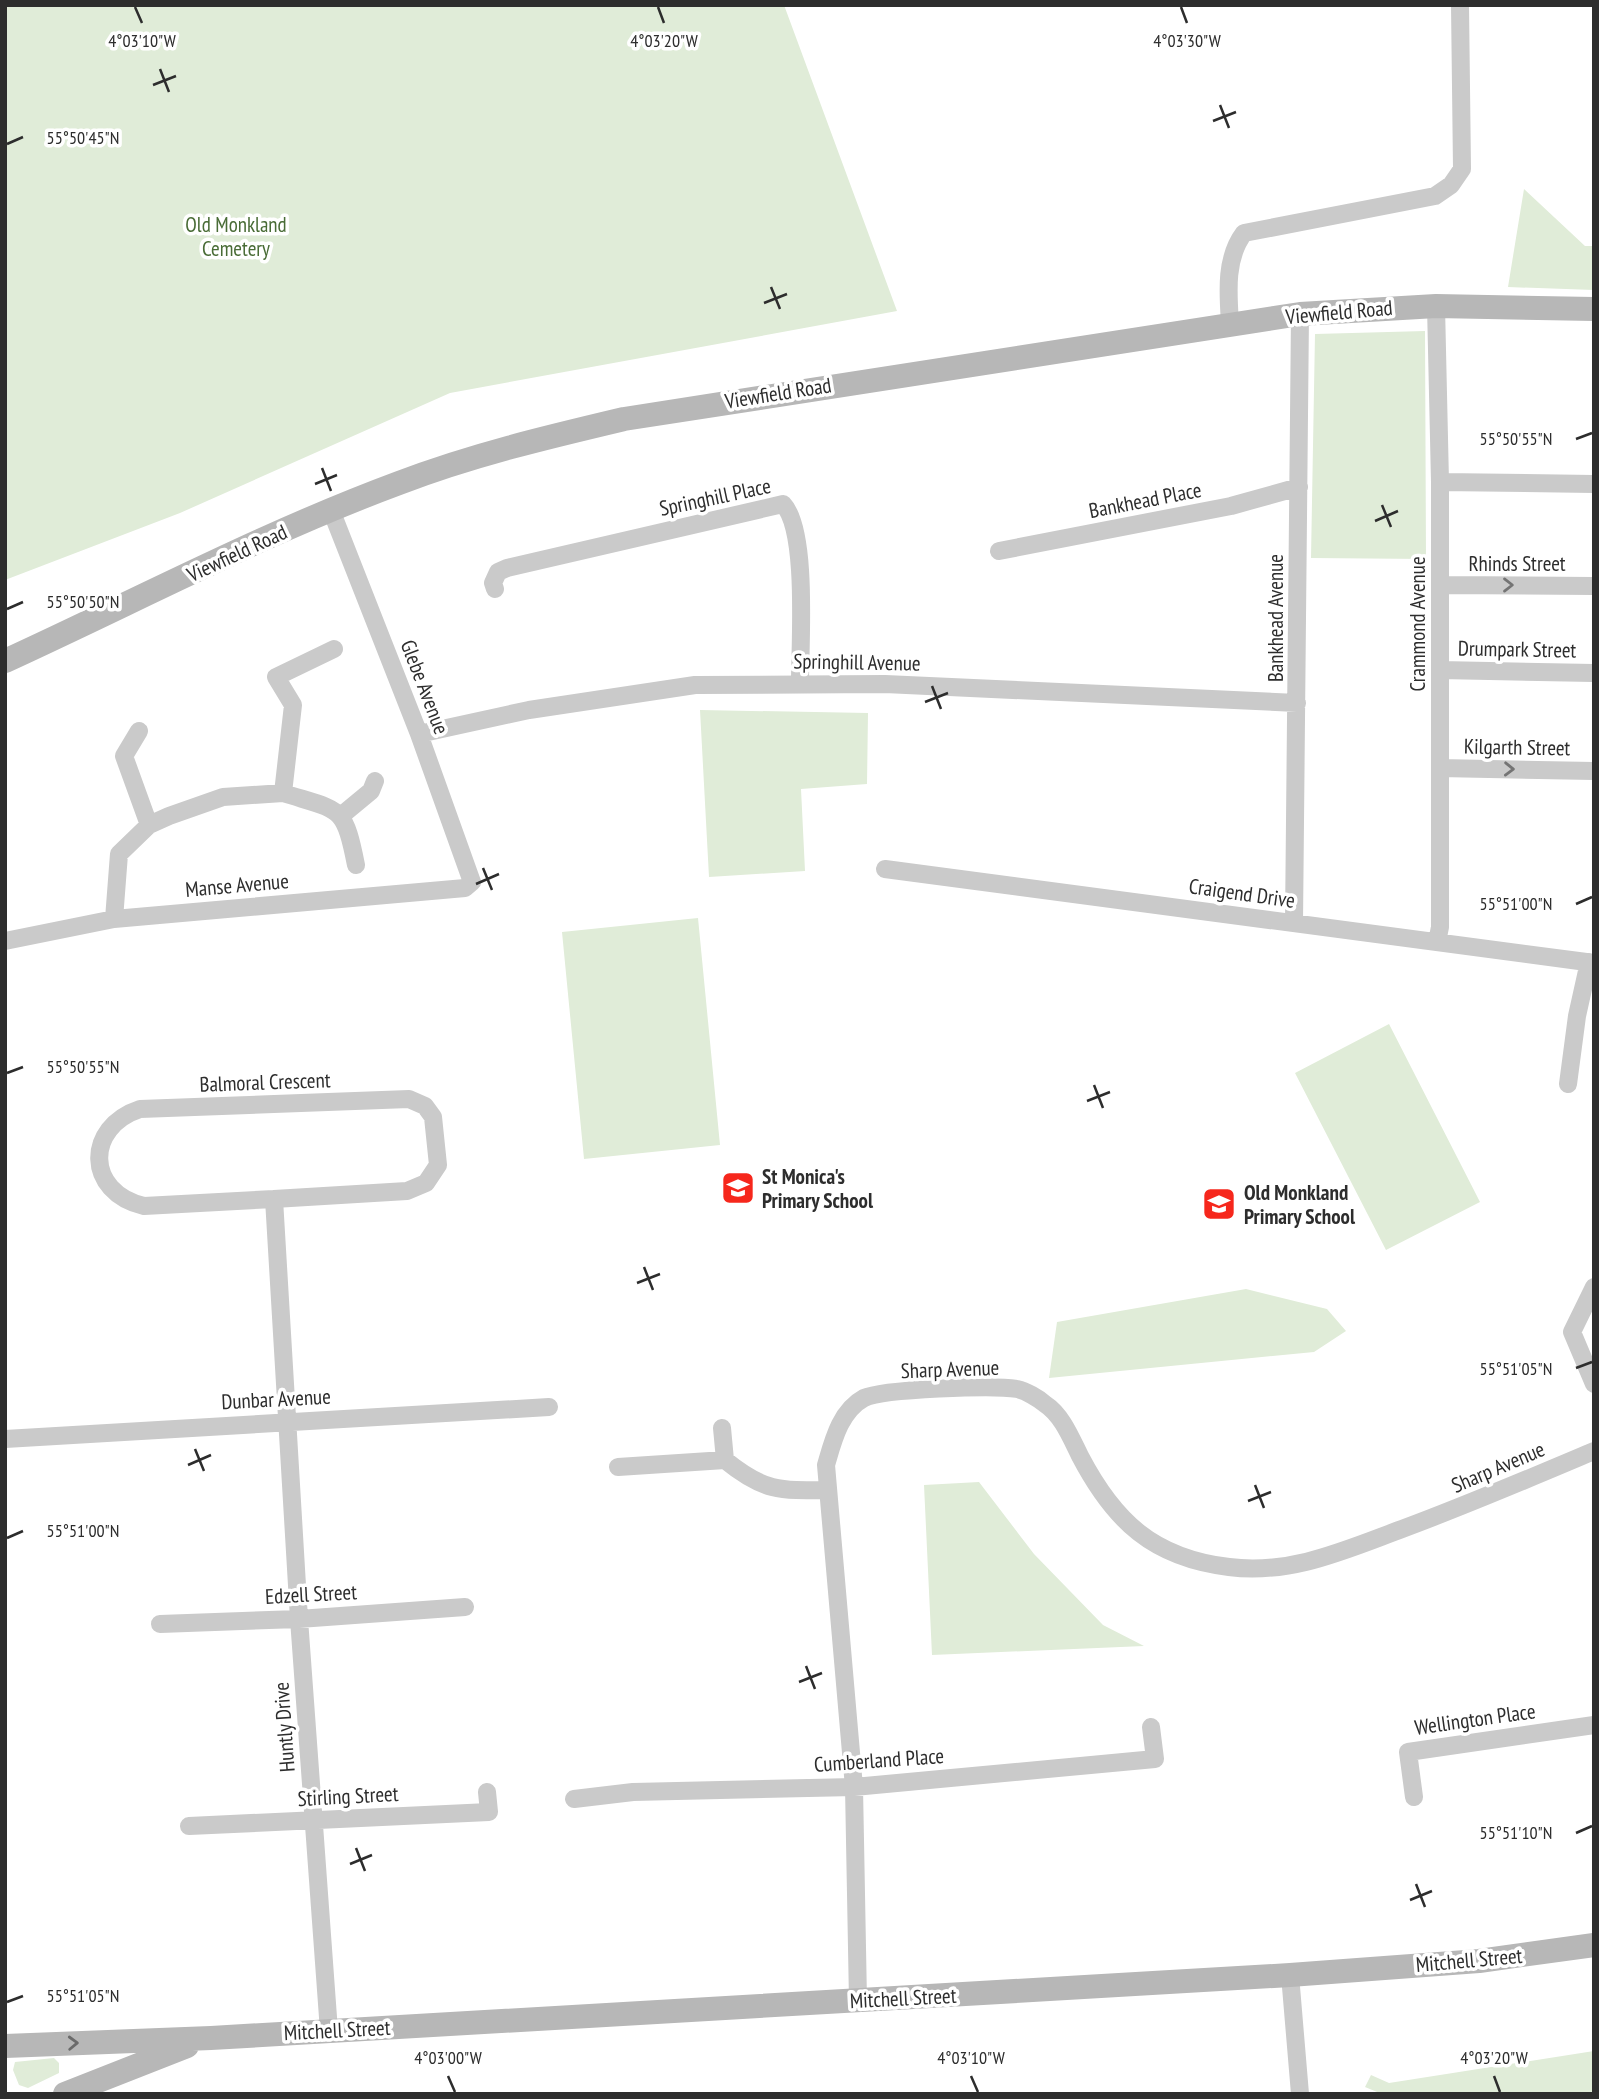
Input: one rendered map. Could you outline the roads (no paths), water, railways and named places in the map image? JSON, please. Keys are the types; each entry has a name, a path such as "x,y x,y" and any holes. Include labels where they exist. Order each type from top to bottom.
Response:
{"street":[{"path":"1230,323 1228,279 1238,242 1244,233 1435,196 1451,185 1462,169 1460,5"},
{"name":"Viewfield Road","path":"5,661 331,510 482,455 624,419 1300,314 1436,306 1594,309"},
{"name":"Crammond Avenue","path":"1436,306 1440,482 1440,927 1437,942"},
{"name":"Bankhead Avenue","path":"1294,923 1300,314"},
{"path":"1440,482 1594,484"},
{"name":"Bankhead Place","path":"999,551 1218,509 1299,487"},
{"name":"Springhill Place","path":"495,589 493,583 498,572 507,568 783,504 790,512 799,556 800,682"},
{"name":"Glebe Avenue","path":"331,510 419,734 472,882"},
{"name":"Rhinds Street","path":"1440,586 1594,586"},
{"path":"283,793 293,705 276,677 334,649"},
{"name":"Drumpark Street","path":"1440,670 1594,673"},
{"name":"Springhill Avenue","path":"419,734 528,710 695,685 800,682 1297,703"},
{"path":"139,731 124,756 149,825"},
{"name":"Kilgarth Street","path":"1440,768 1594,771"},
{"path":"342,814 371,791 375,781"},
{"path":"114,919 119,854 149,825 223,797 283,793 342,814 348,825 356,865"},
{"name":"Craigend Drive","path":"885,869 1592,963"},
{"name":"Manse Avenue","path":"5,941 114,919 465,888 472,882"},
{"path":"1568,1084 1577,1016 1592,963"},
{"name":"Balmoral Crescent","path":"410,1099 425,1107 433,1117 438,1165 426,1183 407,1191 274,1199 144,1206 125,1202 112,1193 103,1179 102,1142 112,1125 127,1113 140,1109 410,1099"},
{"path":"274,1199 289,1421"},
{"path":"1594,1287 1572,1332 1594,1384"},
{"name":"Sharp Avenue","path":"858,2001 855,1787 826,1465 835,1434 845,1417 863,1399 954,1388 1019,1389 1055,1411 1099,1493 1114,1513 1141,1535 1180,1556 1204,1563 1262,1569 1288,1567 1322,1559 1470,1504 1594,1451"},
{"name":"Dunbar Avenue","path":"5,1438 549,1407"},
{"name":"Huntly Drive","path":"289,1421 299,1619 329,2031"},
{"path":"722,1428 725,1460"},
{"path":"618,1467 725,1460 750,1480 775,1490 827,1490"},
{"name":"Edzell Street","path":"160,1624 299,1619 465,1607"},
{"name":"Wellington Place","path":"1414,1797 1408,1752 1594,1725"},
{"name":"Cumberland Place","path":"575,1799 634,1792 855,1787 1154,1759 1151,1727"},
{"name":"Stirling Street","path":"189,1826 489,1812 487,1792"},
{"name":"Mitchell Street","path":"5,2046 211,2038 1290,1975 1479,1961 1594,1945"},
{"path":"1290,1975 1300,2094"},
{"name":"Mitchell Street","path":"65,2094 211,2038"}],"place":[{"name":"St Monica's Primary School","path":"738,1188"},
{"name":"Old Monkland Primary School","path":"1219,1204"}],"park label":[{"name":"Old Monkland Cemetery","path":"236,236"}]}
